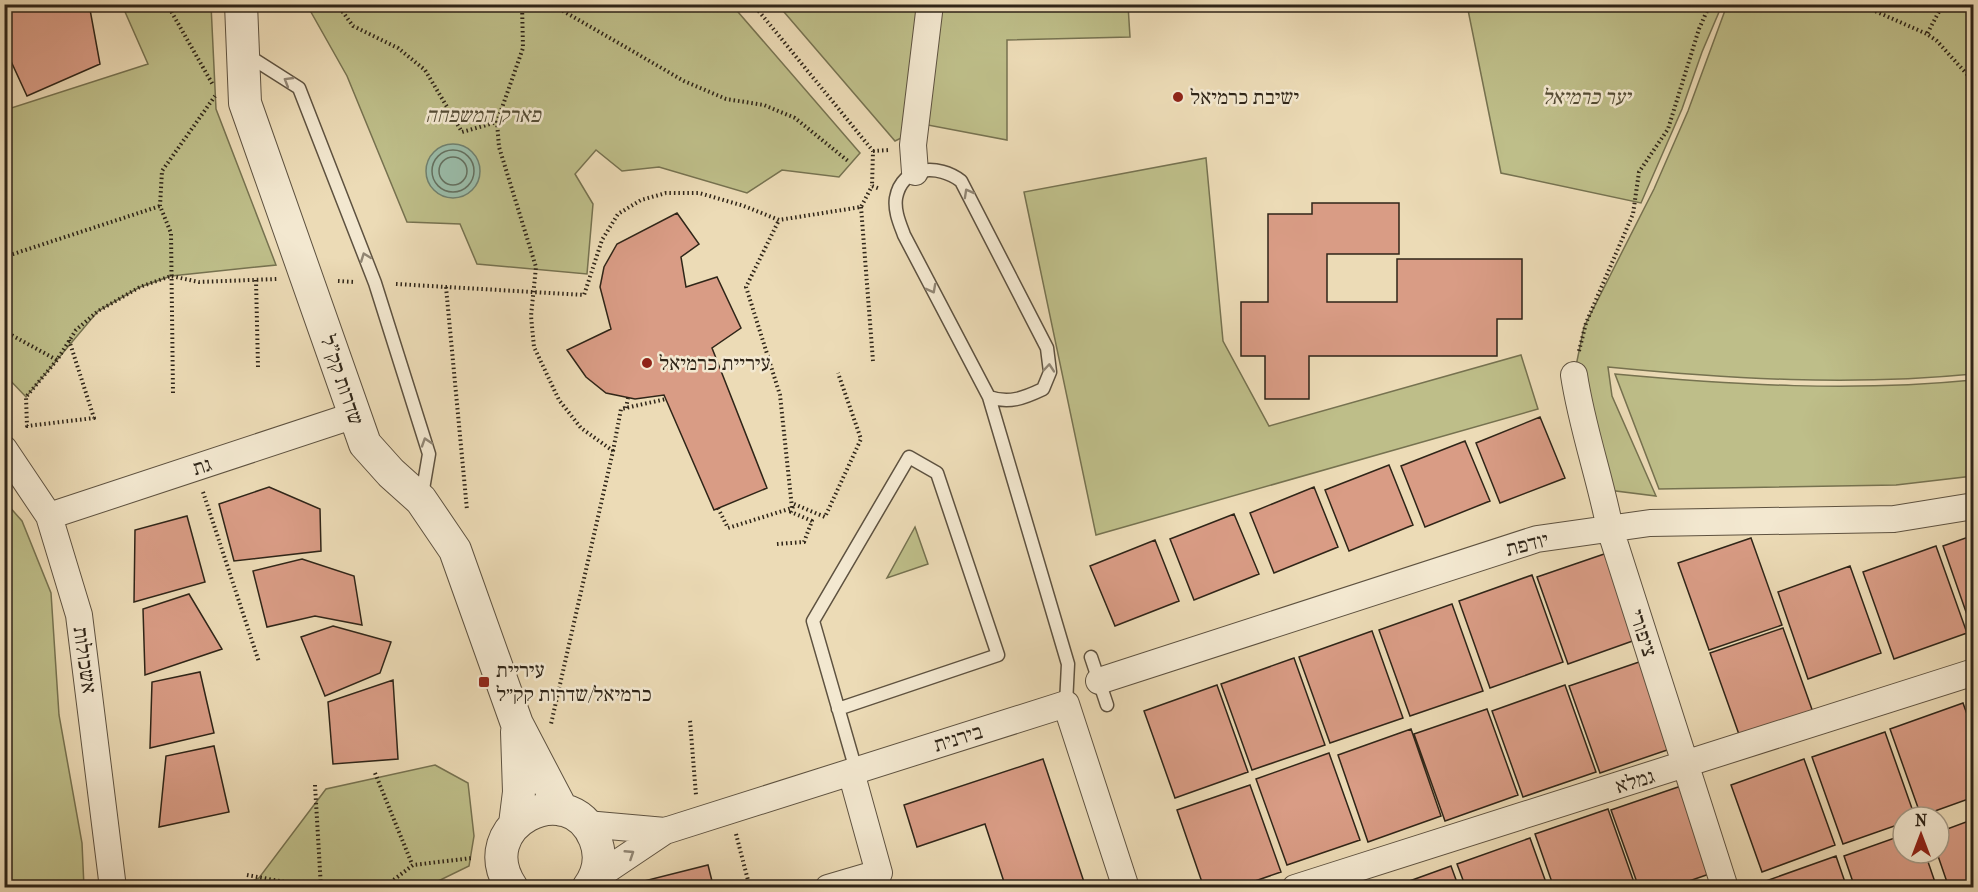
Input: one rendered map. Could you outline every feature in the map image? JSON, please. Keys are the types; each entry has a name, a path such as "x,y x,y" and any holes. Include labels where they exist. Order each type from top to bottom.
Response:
{"street":[{"name":"שדרות קק\"ל","path":"241,4 245,103 365,444 391,473 421,500 455,550 516,724"},
{"path":"915,172 913,145 930,4"},
{"name":"ציפורי","path":"1574,375 1581,420 1603,490 1610,529 1725,888"},
{"name":"גת","path":"49,516 355,415"},
{"name":"אשכולות","path":"4,449 49,516 79,615 113,888"},
{"name":"יודפת","path":"1099,681 1537,538 1650,523 1894,519 1974,506"},
{"name":"גמלא","path":"1295,888 1974,672"},
{"path":"1066,704 1126,888"},
{"name":"בירנית","path":"592,883 665,831 1066,704"},
{"path":"516,724 574,817 598,845 599,858 592,883"},
{"path":"515,824 519,792 516,724"},
{"path":"828,888 881,880 854,771"},
{"path":"512,888 502,865 502,850 506,836 515,824 528,814 542,809 574,817"},
{"name":"בירנית","path":"574,817 665,831"}],"lane":[{"path":"244,54 299,87 375,283 429,454 421,500"},
{"path":"989,397 1001,401 1025,398 1043,389 1050,372 1047,348 960,181 950,173 938,170 915,172 905,180 896,197 897,213 904,235 989,397 1068,664 1066,704"},
{"path":"838,709 998,655 937,473 909,457 813,621 854,771"}],"path":[{"path":"167,4 217,93 162,171 160,206 171,233 172,393"},
{"path":"337,4 353,26 398,48 425,70 462,132 497,122"},
{"path":"341,12 357,4"},
{"path":"522,4 523,48 497,122 499,147 536,267 531,316 534,346 544,374 559,400 581,428 613,451"},
{"path":"551,4 684,81 726,99 764,105 795,118 848,160"},
{"path":"753,4 873,151 872,186 861,207 873,361"},
{"path":"1574,375 1586,323 1633,214 1640,172 1668,129 1699,29 1710,4"},
{"path":"1859,4 1937,40 1974,82"},
{"path":"1927,34 1942,4"},
{"path":"872,186 896,197"},
{"path":"389,283 584,295 602,240 618,214 641,200 666,193 699,193 744,206 778,220 861,207"},
{"path":"4,257 160,206"},
{"path":"777,544 804,542 812,521 791,512 780,395 746,286 778,220"},
{"path":"69,340 94,418 27,426 26,397 57,360 69,340 76,330 98,311 140,286 171,276 199,282 288,279"},
{"path":"256,280 258,366"},
{"path":"335,281 364,282"},
{"path":"446,287 467,510"},
{"path":"4,331 57,360"},
{"path":"718,508 728,528 792,508 794,504 825,517 861,439 838,374"},
{"path":"626,408 628,398"},
{"path":"549,731 621,409 666,399"},
{"path":"195,468 259,662"},
{"path":"690,721 698,821"},
{"path":"375,773 412,865"},
{"path":"247,875 319,888 315,785"},
{"path":"729,811 750,888"},
{"path":"383,888 412,865 475,858"}],"green space":[{"path":"122,5 211,5 216,109 276,265 171,276 140,287 98,311 26,397 5,375 5,110 148,64"},
{"name":"פארק המשפחה","path":"307,5 732,5 860,153 839,177 782,170 747,193 659,167 622,171 596,150 575,174 593,204 587,274 477,264 460,224 407,222 347,76"},
{"path":"778,5 1128,5 1130,37 1007,40 1007,140 928,125 895,141"},
{"name":"יער כרמיאל","path":"1467,5 1722,5 1682,109 1641,203 1501,173"},
{"path":"1727,5 1973,5 1973,374 1882,380 1790,380 1608,367 1612,396 1656,496 1592,488 1571,390 1584,327 1654,189 1688,111"},
{"path":"1206,158 1223,341 1269,426 1521,355 1538,409 1096,535 1024,192"},
{"path":"1615,374 1794,386 1883,386 1973,380 1973,476 1896,485 1659,489"},
{"path":"7,504 22,521 51,593 59,715 82,843 84,887 5,887 4,507"},
{"path":"915,527 928,564 887,578"},
{"path":"435,765 468,783 474,836 469,866 426,887 239,887 259,878 326,789"}],"water":[{"path":"448,144 458,144 468,148 476,156 480,171 476,186 468,194 458,198 448,198 438,194 430,186 426,176 426,166 430,156 438,148"}],"building":[{"path":"4,4 89,4 100,64 27,96 4,46"},
{"path":"1312,203 1399,203 1399,254 1327,254 1327,302 1397,302 1397,259 1522,259 1522,319 1497,319 1497,356 1309,356 1309,399 1265,399 1265,356 1241,356 1241,302 1268,302 1268,214 1312,214"},
{"name":"עיריית כרמיאל","path":"677,213 699,244 681,257 686,287 717,277 741,328 712,348 767,488 714,510 664,395 635,399 606,393 586,377 567,350 611,329 600,287 604,267 617,244"},
{"path":"1540,417 1565,478 1500,503 1476,443"},
{"path":"1465,441 1490,501 1425,527 1401,466"},
{"path":"1389,465 1413,525 1349,551 1325,490"},
{"path":"269,487 320,509 321,551 234,561 219,504"},
{"path":"1314,487 1338,547 1274,573 1250,513"},
{"path":"1234,514 1259,574 1194,600 1170,539"},
{"path":"187,516 205,582 134,602 135,530"},
{"path":"1974,535 1974,632 1973,632 1943,546"},
{"path":"1751,538 1782,625 1709,650 1678,563"},
{"path":"1155,540 1179,601 1115,626 1090,566"},
{"path":"1936,546 1967,633 1894,659 1863,572"},
{"path":"1610,552 1641,638 1568,664 1537,577"},
{"path":"302,559 354,576 362,625 315,616 267,627 253,571"},
{"path":"1850,566 1881,653 1808,679 1778,592"},
{"path":"1532,575 1563,662 1490,688 1459,601"},
{"path":"189,594 222,649 145,675 143,609"},
{"path":"1452,604 1483,691 1410,716 1379,630"},
{"path":"333,626 391,642 380,673 325,696 301,637"},
{"path":"1783,628 1814,715 1741,740 1710,653"},
{"path":"1372,631 1403,718 1330,743 1299,657"},
{"path":"1294,658 1325,745 1252,770 1221,684"},
{"path":"1642,661 1673,748 1600,773 1569,686"},
{"path":"200,672 214,733 150,748 152,682"},
{"path":"393,680 398,759 333,764 328,702"},
{"path":"1217,685 1248,772 1175,798 1144,711"},
{"path":"1565,685 1596,772 1523,797 1492,711"},
{"path":"1963,703 1974,734 1974,797 1951,805 1917,805 1890,729"},
{"path":"1487,709 1518,795 1445,821 1414,734"},
{"path":"1411,729 1441,816 1368,842 1338,755"},
{"path":"1885,732 1911,805 1891,805 1891,827 1843,844 1812,757"},
{"path":"214,746 229,812 159,827 166,756"},
{"path":"1329,753 1360,840 1287,865 1256,779"},
{"path":"1043,759 1086,888 1006,888 985,824 917,847 904,805"},
{"path":"1804,759 1835,845 1762,872 1731,785"},
{"path":"1250,785 1281,872 1235,888 1204,888 1177,810"},
{"path":"1684,785 1715,872 1669,888 1639,888 1611,810"},
{"path":"1608,809 1636,888 1554,888 1535,834"},
{"path":"1974,819 1974,888 1949,888 1941,865 1951,865 1951,828"},
{"path":"1530,838 1548,888 1466,888 1457,864"},
{"path":"1891,839 1891,865 1929,865 1937,888 1855,888 1844,856"},
{"path":"1836,856 1847,888 1765,888 1763,882"},
{"path":"708,865 713,885 710,888 640,888 640,882"},
{"path":"1451,866 1459,888 1390,888"}],"place":[{"name":"ישיבת כרמיאל","path":"1178,97"},
{"name":"עיריית כרמיאל","path":"647,363"},
{"name":"עיריית כרמיאל/שדרות קק״ל","path":"484,682"}]}
